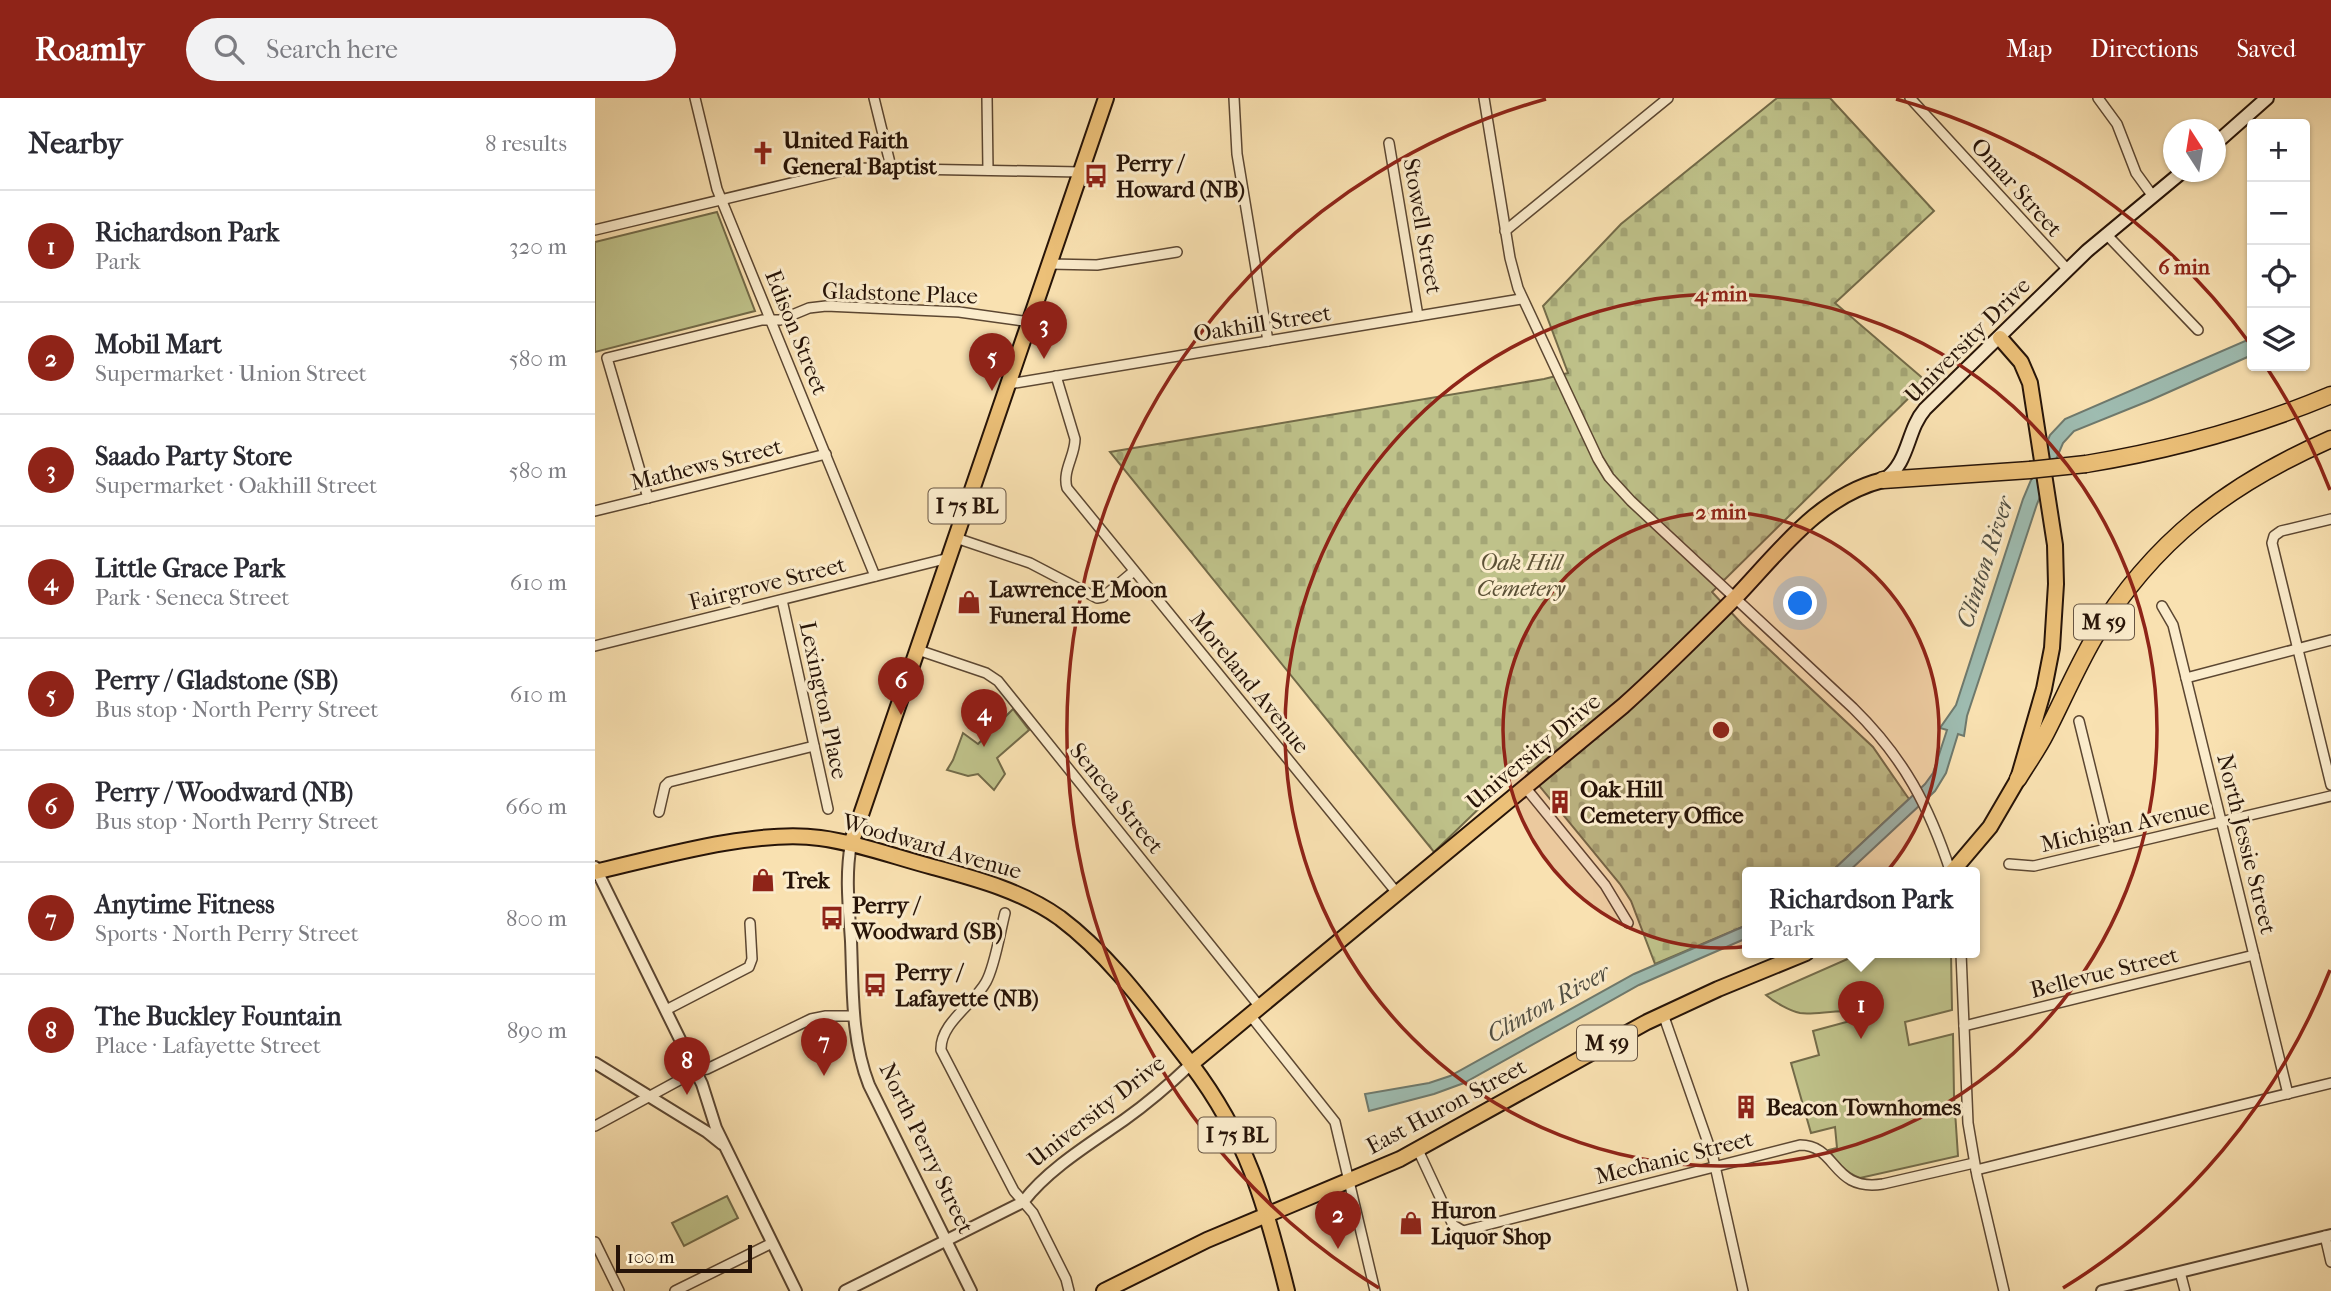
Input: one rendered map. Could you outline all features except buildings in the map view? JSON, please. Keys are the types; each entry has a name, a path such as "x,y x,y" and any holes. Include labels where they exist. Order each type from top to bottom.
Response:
{"highway":[{"path":"1883,480 2030,470 2144,454 2256,424 2331,394"},
{"name":"M 59","path":"2018,779 2045,736 2094,639 2121,598 2147,566 2186,526 2227,494 2279,463 2331,439"}],"main road":[{"name":"North Perry Street","path":"851,844 1106,98"},
{"path":"2226,132 2253,104 2267,98"},
{"name":"University Drive","path":"1191,1064 1649,683 1827,506 1847,493 1883,480 1902,462 1916,423 1926,409 2106,234 2169,182"},
{"path":"2000,338 2016,355 2028,375 2049,501 2056,563 2052,648 2044,689 2018,779"},
{"name":"M 59","path":"1956,867 1990,827 2018,779"},
{"name":"Woodward Avenue","path":"596,870 746,840 818,837 966,876 1021,895 1059,918 1110,964 1218,1100 1254,1175 1287,1291"},
{"name":"East Huron Street","path":"1104,1291 1207,1240 1418,1150 1663,1014 1794,958"}],"street":[{"name":"Edison Street","path":"695,98 722,199 875,576"},
{"path":"874,98 891,167"},
{"path":"987,98 988,170"},
{"path":"1234,98 1237,154 1268,341"},
{"path":"1484,98 1513,272 1521,299 1607,474 1631,500 1863,717 1890,749 1928,808 1949,867"},
{"path":"1506,231 1668,98"},
{"name":"Omar Street","path":"1910,98 2068,270"},
{"path":"2100,99 2117,124 2136,173 2152,195"},
{"name":"Stowell Street","path":"1389,143 1418,316"},
{"path":"595,229 849,169 891,167 1080,172"},
{"path":"2106,234 2198,330"},
{"path":"1050,264 1097,265 1177,252"},
{"name":"Oakhill Street","path":"1009,384 1521,299"},
{"name":"Gladstone Place","path":"648,498 607,358 762,320 780,320 809,308 826,306 959,312 1030,323"},
{"name":"Moreland Avenue","path":"1056,376 1075,439 1065,478 1066,485 1397,893"},
{"name":"Mathews Street","path":"595,511 826,454"},
{"path":"2331,519 2281,531 2273,538 2272,545 2331,785"},
{"path":"956,538 1030,563 1097,598 1103,597 1134,571"},
{"name":"Fairgrove Street","path":"595,646 949,558"},
{"name":"Lexington Place","path":"782,600 828,809"},
{"name":"North Jessie Street","path":"2162,606 2173,625 2288,1094"},
{"path":"2186,678 2331,640"},
{"name":"Seneca Street","path":"918,650 986,673 998,681 1255,1011 1334,1119 1375,1291"},
{"path":"2079,721 2110,847"},
{"path":"659,812 665,787 669,782 814,746"},
{"path":"1525,787 1605,885 1628,923"},
{"name":"Michigan Avenue","path":"2009,864 2034,866 2331,796"},
{"name":"North Perry Street","path":"851,844 848,864 858,1052 869,1085 971,1291"},
{"path":"596,870 696,1071 715,1125 796,1291"},
{"path":"1005,913 986,983 948,1029 941,1045 943,1055 1014,1191 1033,1213 1066,1279 1069,1291"},
{"path":"666,1010 749,967 752,960 750,923"},
{"name":"Bellevue Street","path":"1964,1026 2254,955"},
{"path":"1961,958 1965,1097 1975,1167 2004,1291"},
{"path":"1663,1014 1715,1166 1743,1291"},
{"path":"595,1126 696,1071 707,1069 811,1019 854,1016"},
{"path":"595,1063 707,1132 726,1148"},
{"name":"University Drive","path":"845,1291 1023,1202 1031,1192 1086,1146 1141,1108 1191,1064"},
{"name":"Mechanic Street","path":"1418,1150 1453,1225 1464,1231 1795,1146 1811,1145 1822,1151 1841,1175 1854,1182 1883,1184 1975,1167 2331,1083"},
{"path":"2102,1291 2328,1236 2331,1262"},
{"path":"595,1242 619,1291"},
{"path":"675,1291 772,1243"},
{"path":"2180,1272 2185,1291"}],"green space":[{"name":"Oak Hill Cemetery","path":"1777,98 1830,98 1934,211 1835,303 1926,381 1712,592 1742,624 1873,747 1909,799 1836,867 1742,867 1742,927 1655,964 1631,901 1620,884 1523,766 1434,852 1110,452 1568,373 1543,306 1621,224"},
{"path":"717,212 755,311 595,352 595,242"},
{"path":"1013,709 1029,730 997,758 1005,774 994,790 978,774 968,776 947,770 963,733 978,744"},
{"path":"1850,958 1951,958 1952,1010 1905,1022 1909,1045 1953,1034 1958,1156 1860,1178 1842,1167 1829,1150 1837,1148 1835,1127 1811,1133 1791,1063 1819,1055 1813,1031 1865,1017 1843,1011 1800,1013 1782,1006 1766,995"},
{"path":"727,1196 738,1218 684,1246 672,1223"}],"water":[{"path":"2247,340 2247,357 2074,431 2063,443 2037,504 1967,716 1964,736 1958,734 1946,773 1935,791 1853,867 1836,867 1925,784 1933,773 1947,730 1940,728 1956,705 2023,499 2050,435 2065,419"},
{"path":"1742,927 1742,940 1639,985 1464,1083 1369,1111 1365,1094 1429,1083 1450,1076 1634,974"}],"place":[{"name":"United Faith General Baptist","path":"763,153"},
{"name":"Perry / Howard (NB)","path":"1096,176"},
{"name":"Saado Party Store","path":"1044,359"},
{"name":"Perry / Gladstone (SB)","path":"992,391"},
{"name":"Lawrence E Moon Funeral Home","path":"969,602"},
{"name":"Perry / Woodward (NB)","path":"901,715"},
{"name":"Little Grace Park","path":"984,747"},
{"name":"Oak Hill Cemetery Office","path":"1560,802"},
{"name":"Trek","path":"763,880"},
{"name":"Perry / Woodward (SB)","path":"832,918"},
{"name":"Perry / Lafayette (NB)","path":"875,985"},
{"name":"Richardson Park","path":"1861,1039"},
{"name":"Anytime Fitness","path":"824,1076"},
{"name":"The Buckley Fountain","path":"687,1095"},
{"name":"Beacon Townhomes","path":"1746,1107"},
{"name":"Huron Liquor Shop","path":"1411,1223"},
{"name":"Mobil Mart","path":"1338,1249"}],"water label":[{"name":"Clinton River","path":"1985,562"},
{"name":"Clinton River","path":"1548,1003"}]}
